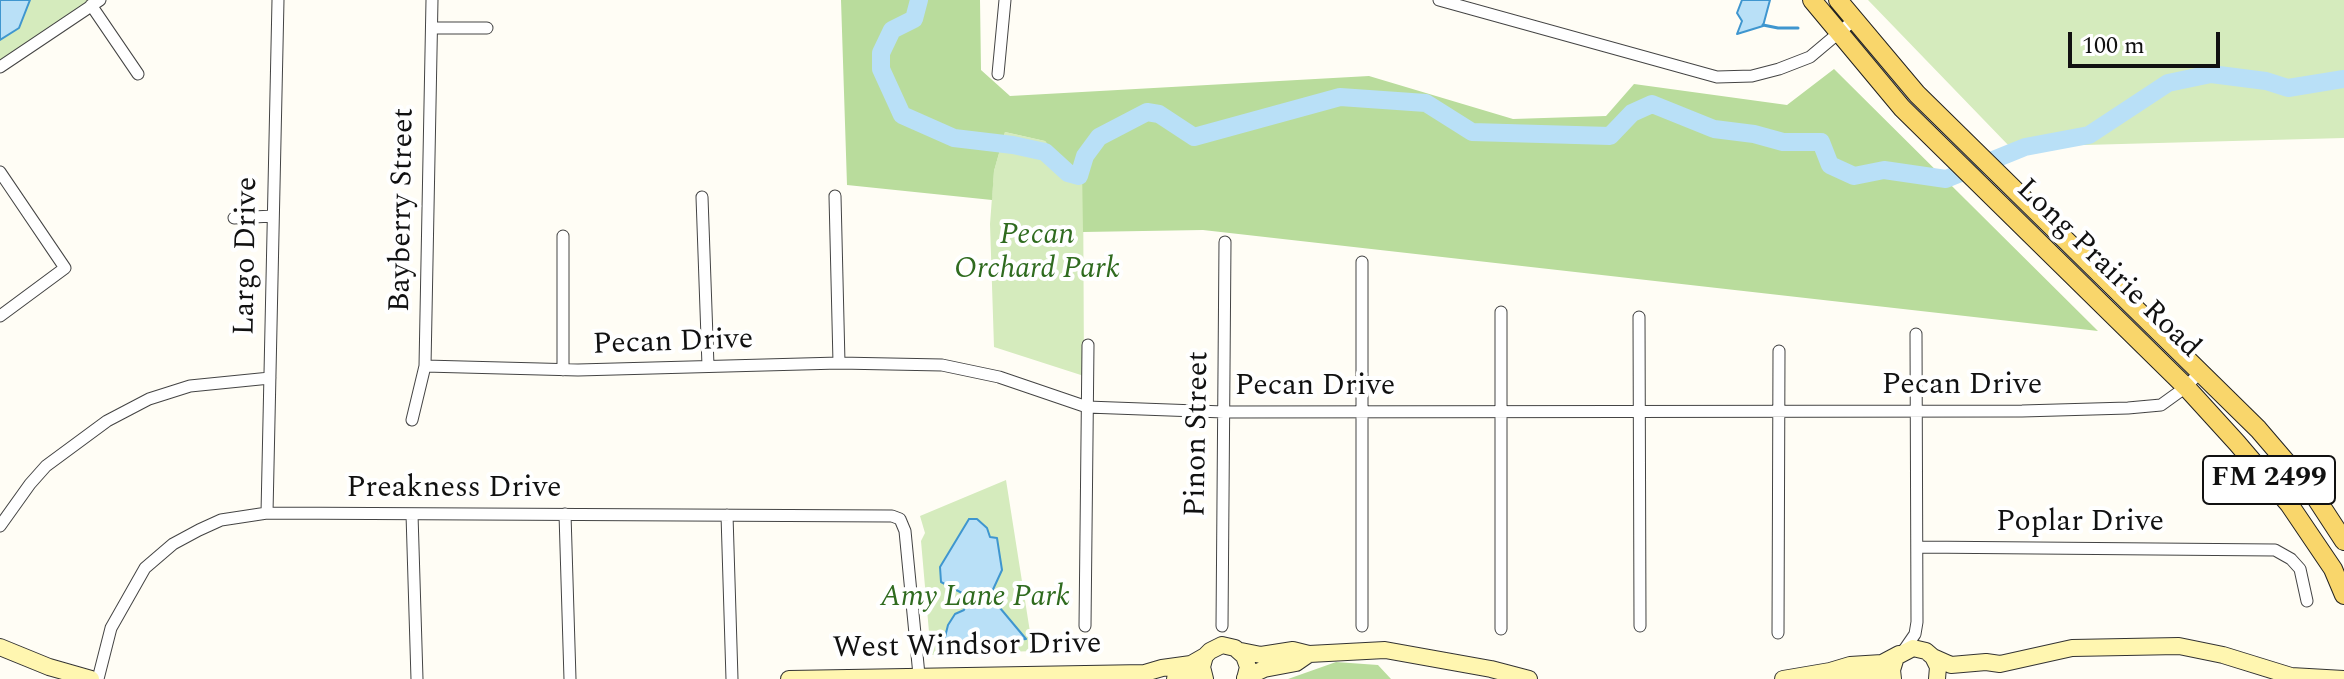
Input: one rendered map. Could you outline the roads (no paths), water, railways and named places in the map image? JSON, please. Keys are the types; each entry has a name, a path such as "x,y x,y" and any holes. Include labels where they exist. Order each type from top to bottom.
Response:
{"main road":[{"name":"Long Prairie Road","path":"1812,0 1902,108 2186,387 2289,504 2333,569 2344,595"},
{"name":"Long Prairie Road","path":"1838,0 1917,94 2282,456 2312,492 2344,541"}],"street":[{"name":"Largo Drive","path":"267,513 278,0"},
{"name":"Bayberry Street","path":"412,420 425,366 432,0"},
{"path":"998,74 1005,0"},
{"path":"1439,0 1468,4 1717,77 1752,76 1810,57 1854,20"},
{"path":"0,67 96,3 138,74"},
{"path":"432,28 487,28"},
{"path":"0,172 65,268 0,316"},
{"path":"835,196 839,363"},
{"path":"702,197 708,366"},
{"path":"234,218 273,216"},
{"path":"563,236 563,370"},
{"name":"Pinon Street","path":"1222,626 1225,242"},
{"path":"1362,262 1362,626"},
{"path":"1501,312 1501,629"},
{"path":"1639,317 1640,626"},
{"path":"1830,671 1891,679 1893,663 1912,639 1917,622 1916,334"},
{"path":"1085,626 1088,345"},
{"path":"1778,633 1779,351"},
{"name":"Pecan Drive","path":"425,366 563,370 839,363 953,367 973,374 999,377 1087,407 1224,412 2128,408 2161,405 2186,387 2200,372"},
{"path":"0,526 46,466 107,421 149,399 190,386 270,378"},
{"name":"Preakness Drive","path":"98,679 111,628 145,568 173,544 221,520 267,513 883,516 900,519 905,531 919,675"},
{"path":"412,514 417,679"},
{"path":"565,514 570,679"},
{"path":"727,515 732,679"},
{"name":"Poplar Drive","path":"1917,547 2275,550 2291,559 2300,569 2307,601"},
{"path":"1917,622 1925,645 1938,667 1937,679"},
{"name":"West Windsor Drive","path":"789,679 1145,673 1191,664 1222,645 1261,655 1293,650 1309,654 1385,650 1529,679"},
{"path":"1783,679 1850,665 1882,663 1920,648 1951,665 2000,664 2072,648 2179,646 2223,655 2291,676 2344,679"},
{"path":"0,647 49,667 91,679"},
{"name":"West Windsor Drive","path":"1241,651 1248,667 1245,678"},
{"name":"West Windsor Drive","path":"1245,678 1264,669 1296,663 1309,654"},
{"path":"1205,656 1202,667 1205,679"},
{"path":"1944,679 1991,672 2000,664"},
{"name":"West Windsor Drive","path":"1145,673 1162,679"},
{"path":"1175,679 1197,679"}],"water":[{"path":"0,0 30,0 19,28 0,40"},
{"path":"1742,0 1770,0 1763,26 1737,34 1742,21 1737,13"},
{"path":"969,519 977,519 987,528 990,537 997,538 1002,570 990,596 1026,639 1017,640 1011,648 941,653 948,625 955,614 964,610 967,601 962,593 941,582 940,567"}],"waterway":[{"path":"919,0 914,19 892,30 881,53 881,69 902,115 954,138 1045,152 1068,173 1079,176 1085,156 1099,137 1147,112 1159,114 1194,137 1340,97 1426,103 1472,132 1610,136 1632,113 1652,104 1714,129 1754,134 1783,142 1821,142 1830,165 1854,176 1884,170 1946,179 2025,147 2089,135 2168,83 2211,74 2266,81 2288,88 2344,79"},
{"path":"1763,25 1798,28"}],"park label":[{"name":"Pecan Orchard Park","path":"1037,254"},
{"name":"Amy Lane Park","path":"975,599"}]}
